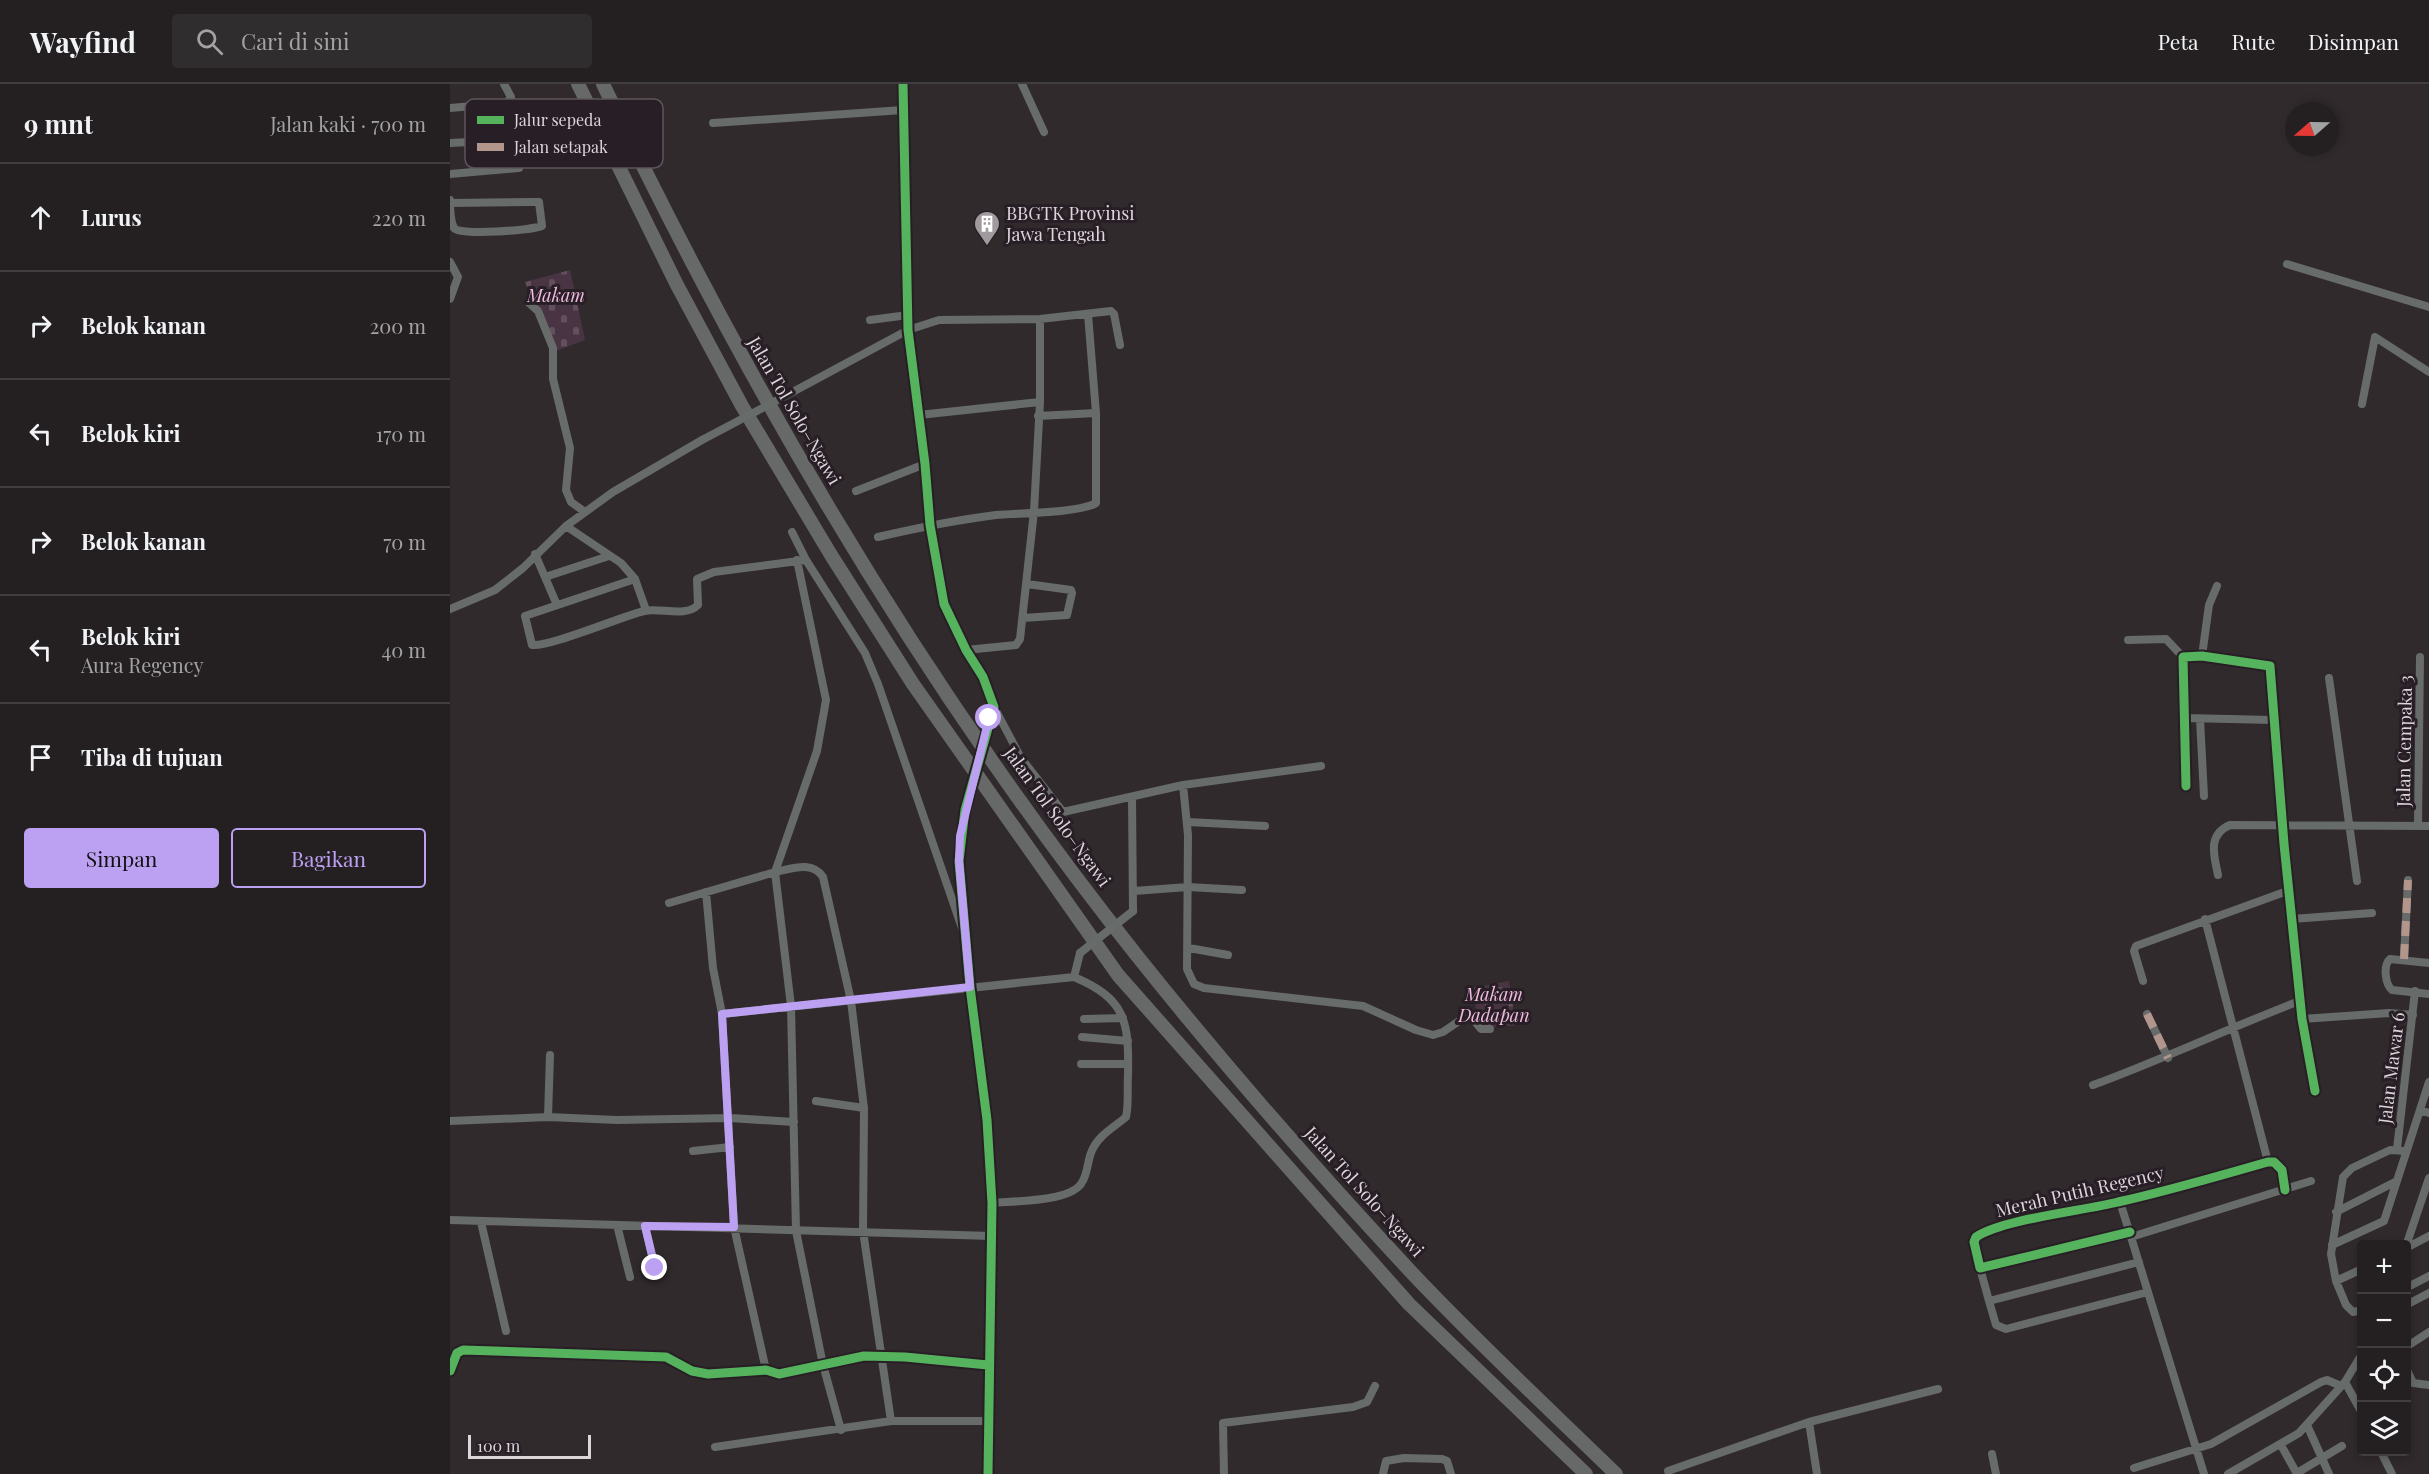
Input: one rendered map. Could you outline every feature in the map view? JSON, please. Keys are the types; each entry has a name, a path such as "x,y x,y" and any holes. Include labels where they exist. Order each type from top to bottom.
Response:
{"highway":[{"path":"578,84 585,99"},
{"name":"Jalan Tol Solo–Ngawi","path":"603,84 610,99"},
{"path":"619,168 677,285 742,406 831,555 920,693 1118,975 1403,1298 1586,1474"},
{"name":"Jalan Tol Solo–Ngawi","path":"643,168 763,398 850,542 933,672 1041,827 1136,954 1257,1100 1414,1275 1616,1474"}],"street":[{"path":"504,84 511,97 510,99"},
{"path":"903,84 908,330 925,464 930,525 944,604 966,650 983,677 994,707 1021,758 1064,812 1132,799 1183,785 1321,766"},
{"path":"1022,84 1044,132"},
{"path":"450,108 465,107"},
{"path":"713,123 903,110"},
{"path":"450,143 465,142"},
{"path":"450,174 519,168"},
{"path":"450,202 540,202 543,223 540,228 463,232 453,227 450,202"},
{"path":"450,262 458,277 450,299"},
{"path":"2287,264 2429,307"},
{"path":"528,302 538,311 553,348 553,379 570,448 566,490 571,502 585,512"},
{"path":"450,609 495,590 566,526 614,492 702,441 908,330 939,320 1040,319 1111,310 1114,314 1120,345"},
{"path":"878,537 930,525 1034,511 1089,507 1095,503 1096,413 1088,314"},
{"path":"870,320 908,315"},
{"path":"966,650 1016,645 1020,639 1034,511 1040,402 1040,319"},
{"path":"2362,404 2375,337 2429,372"},
{"path":"919,415 1040,402"},
{"path":"1038,416 1096,413"},
{"path":"856,491 925,464"},
{"path":"566,526 621,563 635,579 646,610"},
{"path":"792,532 802,560 826,700 817,751 775,872 791,1006 796,1231 823,1365 841,1430"},
{"path":"535,554 557,605"},
{"path":"545,578 609,556"},
{"path":"635,579 524,617 533,646 646,610 677,611 695,608 698,605 697,579 714,572 802,560"},
{"path":"802,560 865,653 878,684 942,878 967,941"},
{"path":"1023,618 1065,616 1069,612 1072,593 1071,590 1027,584"},
{"path":"2202,656 2209,605 2217,586"},
{"path":"2128,640 2166,639 2183,657 2186,786"},
{"path":"2183,657 2202,656 2270,666 2272,670 2273,720 2282,825 2302,1000 2302,1019 2315,1091"},
{"name":"Jalan Cempaka 3","path":"2418,826 2420,657"},
{"path":"2330,678 2357,881"},
{"path":"2420,694 2429,700"},
{"path":"988,1474 992,1203 987,1120 970,987 959,861 965,810 989,718 994,707"},
{"path":"2185,718 2273,720"},
{"path":"2200,718 2204,796"},
{"path":"1183,785 1188,822 1189,948 1187,969 1191,980 1198,986 1363,1006 1416,1030 1433,1035 1443,1032 1465,1017 1472,1018 1481,1029 1490,1029"},
{"path":"2420,785 2429,785"},
{"path":"1074,977 1080,953 1133,911 1132,799"},
{"path":"1188,822 1265,826"},
{"path":"2218,875 2212,847 2214,839 2230,825 2429,826"},
{"path":"669,903 775,872 807,867 819,870 823,877 851,1001 864,1107 863,1232 891,1421"},
{"path":"2404,959 2408,880"},
{"path":"1134,891 1188,887 1242,890"},
{"path":"2143,981 2134,951 2136,946 2290,890"},
{"path":"706,892 714,968 722,1014 730,1118 734,1227 765,1370"},
{"path":"2292,919 2372,913"},
{"path":"2205,919 2231,1027 2268,1162 2274,1162 2282,1170 2285,1190"},
{"path":"1189,948 1228,955"},
{"path":"2429,963 2404,959 2388,960 2388,987 2392,990 2429,994"},
{"path":"722,1014 1074,977 1098,987 1111,999 1123,1018 1128,1041 1126,1117 1100,1137 1091,1152 1081,1185 1075,1190 1039,1200 992,1203"},
{"name":"Jalan Mawar 6","path":"2402,1150 2415,991"},
{"path":"2093,1085 2168,1058 2231,1027 2302,1000"},
{"path":"2302,1019 2389,1013 2413,1015"},
{"path":"2147,1014 2168,1058"},
{"path":"1084,1019 1123,1018"},
{"path":"1082,1037 1128,1041"},
{"path":"548,1116 550,1055"},
{"path":"1082,1064 1128,1064"},
{"path":"2332,1245 2382,1223 2402,1150 2420,1110 2429,1082"},
{"path":"816,1101 864,1107"},
{"path":"2420,1110 2429,1113"},
{"path":"450,1121 548,1116 617,1120 730,1118 794,1122"},
{"path":"693,1151 730,1147"},
{"path":"2357,1310 2350,1310 2336,1281 2332,1245 2336,1212 2346,1172 2402,1150"},
{"name":"Merah Putih Regency","path":"2148,1292 2006,1329 1996,1325 1974,1242 1976,1237 1982,1233 2120,1202 2268,1162"},
{"path":"2408,1240 2429,1178"},
{"path":"1980,1268 2131,1234 2311,1181"},
{"path":"2336,1212 2395,1182"},
{"name":"Merah Putih Regency","path":"2120,1202 2204,1474"},
{"path":"450,1220 481,1222 540,1220 645,1226 992,1236"},
{"path":"481,1222 506,1331"},
{"path":"617,1225 630,1276"},
{"path":"645,1226 655,1268"},
{"path":"2411,1245 2429,1236"},
{"path":"1989,1301 2139,1262"},
{"path":"2336,1281 2357,1271"},
{"path":"2411,1285 2429,1276"},
{"path":"2411,1302 2429,1293"},
{"path":"2411,1344 2429,1332"},
{"path":"450,1371 457,1353 463,1350 666,1357 692,1371 708,1374 765,1370 779,1374 864,1356 988,1365"},
{"path":"2228,1474 2281,1445 2307,1425 2343,1384 2357,1361"},
{"path":"2411,1379 2413,1383 2429,1385"},
{"path":"2134,1468 2196,1449 2231,1434 2327,1380 2343,1384 2357,1407"},
{"path":"1224,1474 1223,1423 1353,1407 1367,1402 1374,1386"},
{"path":"1668,1471 1809,1422 1938,1389"},
{"path":"715,1447 891,1421 988,1421"},
{"path":"1809,1422 1817,1474"},
{"path":"2307,1425 2329,1474"},
{"path":"2281,1445 2297,1474 2342,1446"},
{"path":"1992,1454 1996,1474"},
{"path":"2383,1456 2392,1474"},
{"path":"1383,1474 1386,1461 1404,1458 1442,1459 1447,1461 1451,1474"}],"green space":[{"name":"Makam","path":"570,270 585,340 556,351 537,302 531,298 525,282"},
{"name":"Makam Dadapan","path":"1509,981 1516,1025 1480,1028 1472,988"}],"marked path":[{"path":"2404,959 2408,880"},
{"path":"2147,1014 2168,1058"}],"cycle path":[{"path":"903,84 908,330 925,464 930,525 944,604 966,650 983,677 994,707 965,810 959,861 970,987 987,1120 992,1203 988,1474"},
{"path":"2186,786 2183,657 2202,656 2270,666 2284,844 2302,1019 2315,1091"},
{"path":"2130,1232 1980,1268 1974,1242 1976,1237 2005,1225 2137,1198 2268,1162 2274,1162 2282,1170 2285,1190"},
{"path":"450,1371 457,1353 463,1350 666,1357 692,1371 708,1374 766,1370 779,1374 864,1356 905,1357 988,1365"}],"place":[{"name":"BBGTK Provinsi Jawa Tengah","path":"987,247"}],"route":[{"path":"655,1268 645,1226 734,1227 730,1118 722,1014 970,987 959,861 960,836 989,718"}]}
